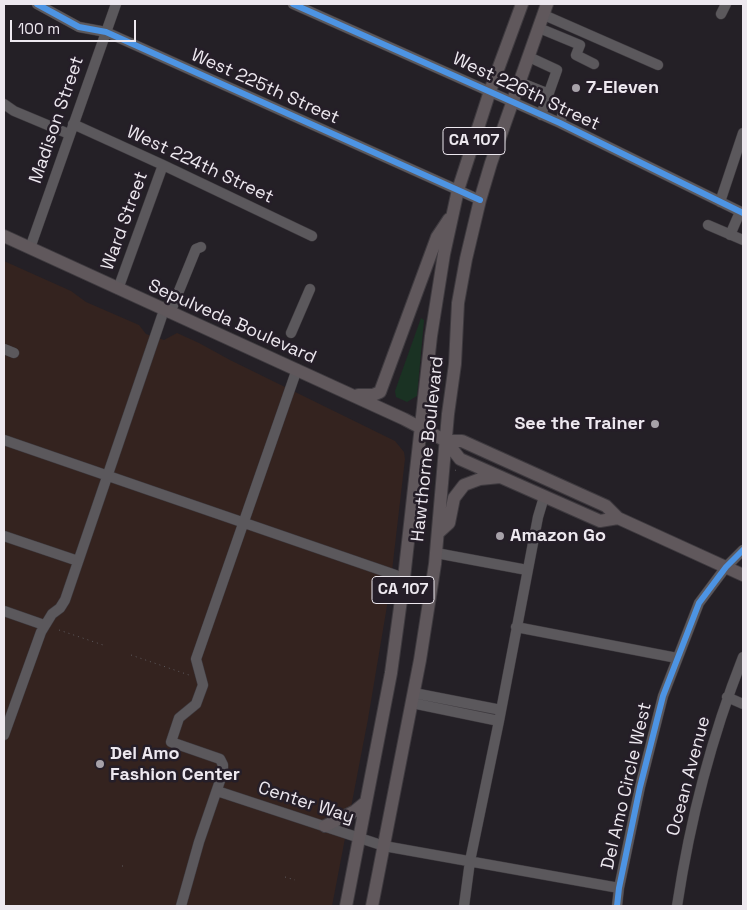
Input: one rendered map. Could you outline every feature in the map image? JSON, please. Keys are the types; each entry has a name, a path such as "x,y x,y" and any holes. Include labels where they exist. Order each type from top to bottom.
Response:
{"main road":[{"name":"Hawthorne Boulevard","path":"346,906 391,673 404,578 431,336 444,254 458,190 490,91 522,4"},
{"name":"Hawthorne Boulevard","path":"372,906 413,698 436,553 455,364 458,303 480,200 512,102 546,9"},
{"path":"352,394 373,395 380,392 437,237 453,212"},
{"name":"Sepulveda Boulevard","path":"4,236 352,394 446,441 460,459 600,521 618,518"},
{"name":"Sepulveda Boulevard","path":"446,441 462,441 606,506 618,518 743,575"},
{"path":"438,533 449,523 454,498 464,485 480,479 502,477"},
{"path":"325,826 355,811 366,802"}],"street":[{"name":"West 225th Street","path":"37,4 79,27 106,32 480,200"},
{"name":"Madison Street","path":"30,248 116,4"},
{"name":"West 226th Street","path":"293,4 560,123 742,212"},
{"path":"721,14 726,4"},
{"path":"546,9 658,65"},
{"path":"539,28 580,45 576,55 594,64"},
{"path":"529,57 558,70 541,115"},
{"path":"519,82 564,109 560,123"},
{"name":"West 224th Street","path":"4,104 14,111 71,129 163,165 312,236"},
{"path":"720,202 743,133"},
{"name":"Ward Street","path":"118,289 163,165"},
{"path":"730,235 742,212"},
{"path":"708,225 743,240"},
{"path":"4,736 44,625 65,600 167,311 196,249 201,247"},
{"path":"291,333 310,288"},
{"path":"181,906 199,842 223,772 223,765 220,759 171,742 179,718 196,704 203,685 196,659 297,370"},
{"path":"4,440 404,578"},
{"path":"464,906 470,861 499,721 527,570 538,516 544,497"},
{"path":"4,536 78,561"},
{"path":"726,567 743,550"},
{"path":"436,553 527,570"},
{"name":"Del Amo Circle West","path":"617,906 640,787 664,696 699,603 726,567"},
{"path":"4,611 44,625"},
{"path":"516,627 677,658"},
{"name":"Ocean Avenue","path":"677,906 708,755 727,697 743,657"},
{"path":"727,697 743,704"},
{"path":"413,698 501,710"},
{"path":"413,698 499,721"},
{"name":"Center Way","path":"217,791 384,846 619,888"}],"path":[{"path":"455,470 459,472"},
{"path":"59,630 106,646"},
{"path":"131,655 190,675"},
{"path":"285,877 295,880"}],"shaded area":[{"name":"Del Amo Fashion Center","path":"4,261 71,291 86,302 139,325 146,334 164,340 177,333 199,343 395,441 404,452 405,459 390,588 368,719 332,906 4,906"}],"green space":[{"path":"421,318 424,320 417,396 407,402 396,397 395,391"}],"cycle path":[{"path":"37,4 79,27 106,32 480,200"},
{"path":"293,4 560,123 743,213"},
{"path":"617,906 640,787 663,696 699,603 726,567 743,550"}],"place":[{"name":"7-Eleven","path":"576,88"},
{"name":"See the Trainer","path":"655,424"},
{"name":"Amazon Go","path":"500,536"},
{"name":"Del Amo Fashion Center","path":"100,764"}]}
